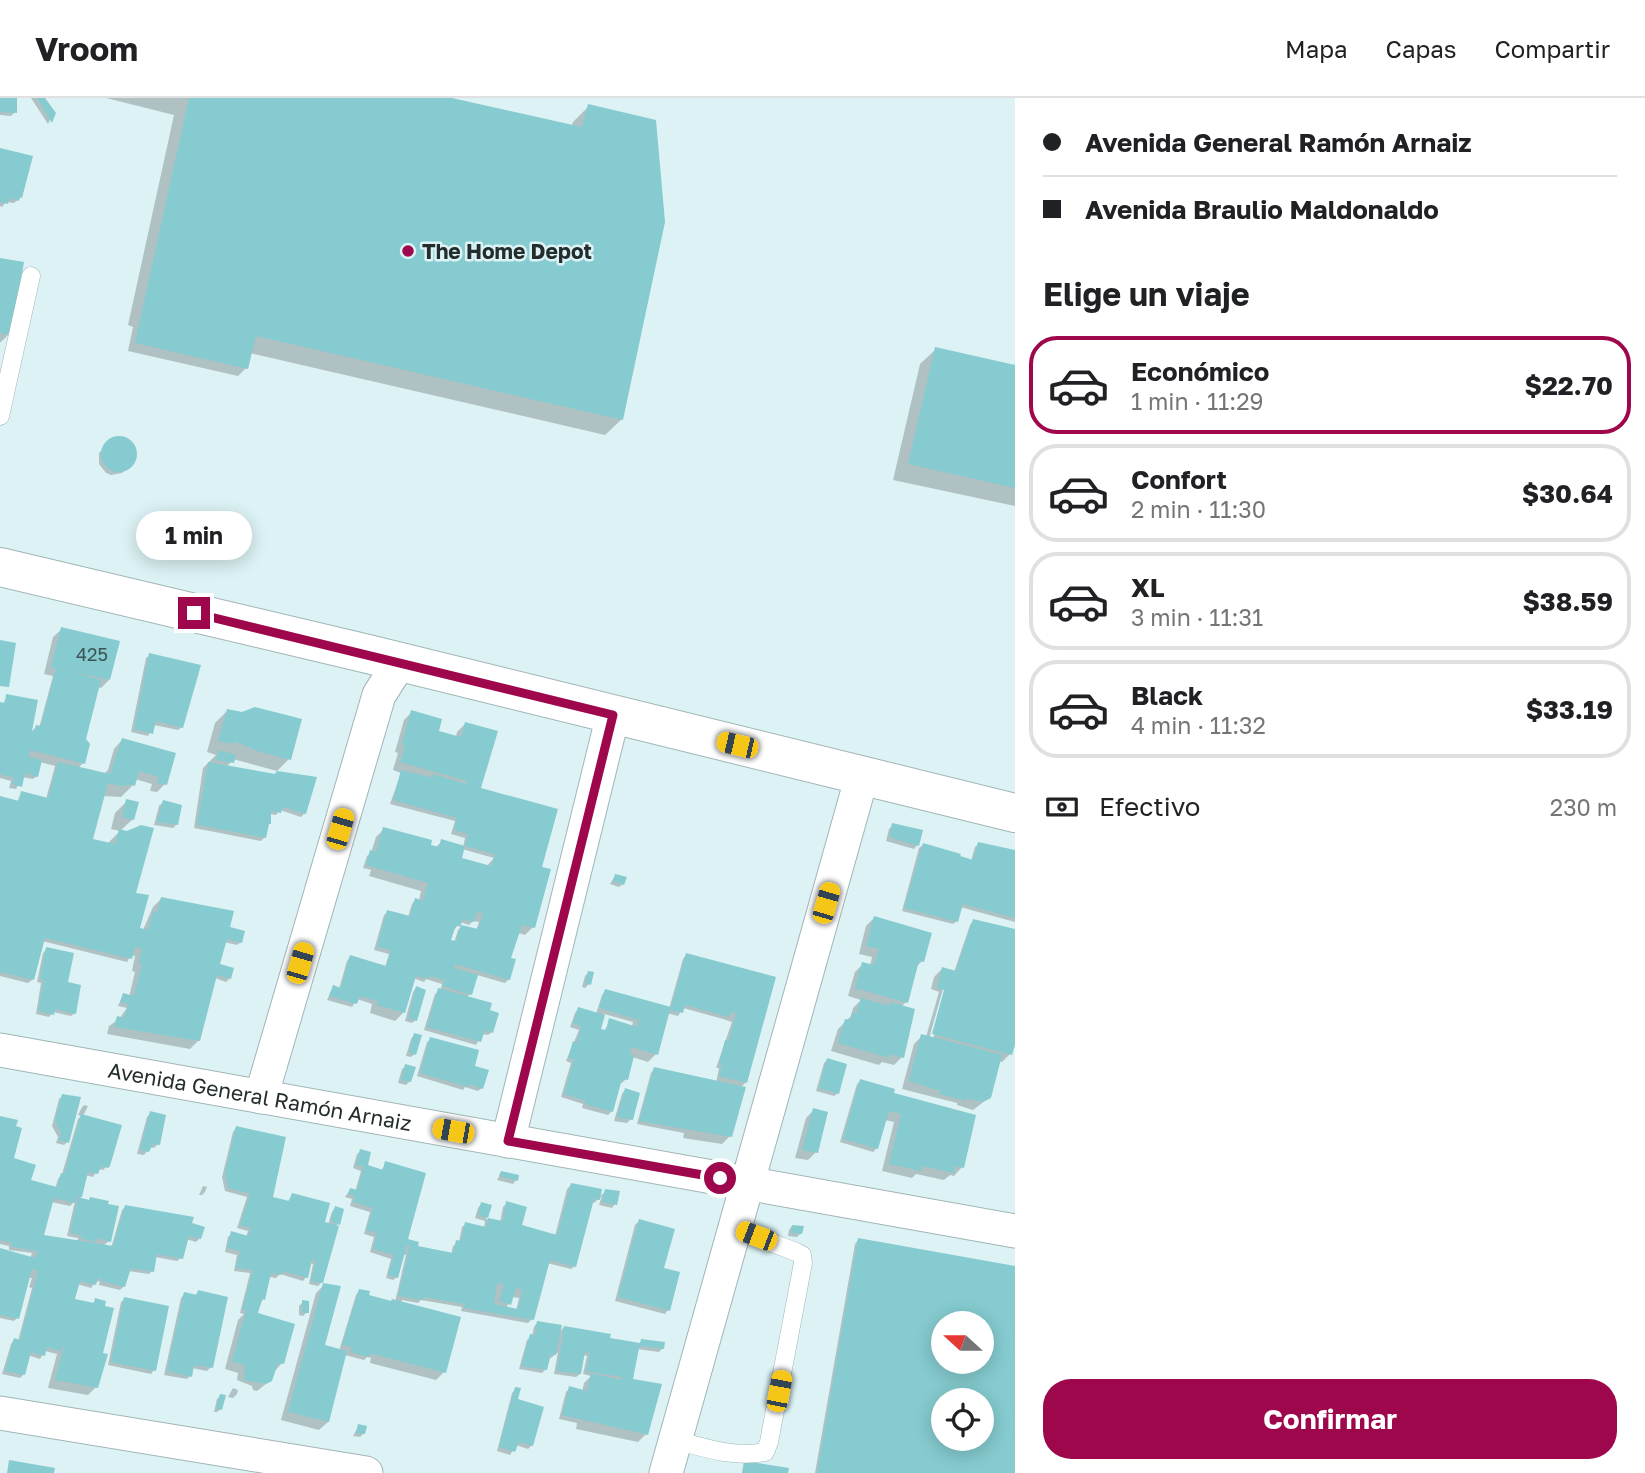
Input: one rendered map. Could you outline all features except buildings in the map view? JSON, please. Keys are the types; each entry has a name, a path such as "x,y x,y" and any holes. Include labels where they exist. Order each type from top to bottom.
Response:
{"street":[{"path":"0,566 1015,813"},
{"path":"261,1097 379,695 384,658"},
{"path":"508,1141 613,715"},
{"path":"666,1473 862,776"},
{"name":"Avenida General Ramón Arnaiz","path":"0,1050 747,1183 1013,1222"},
{"path":"0,1412 366,1473"}],"lane":[{"path":"0,416 31,276"},
{"path":"675,1440 718,1452 753,1454 765,1452 769,1442 803,1263 802,1255 734,1228"}],"place":[{"name":"The Home Depot","path":"408,251"}],"route":[{"path":"194,613 613,715 508,1141 720,1178"}]}
